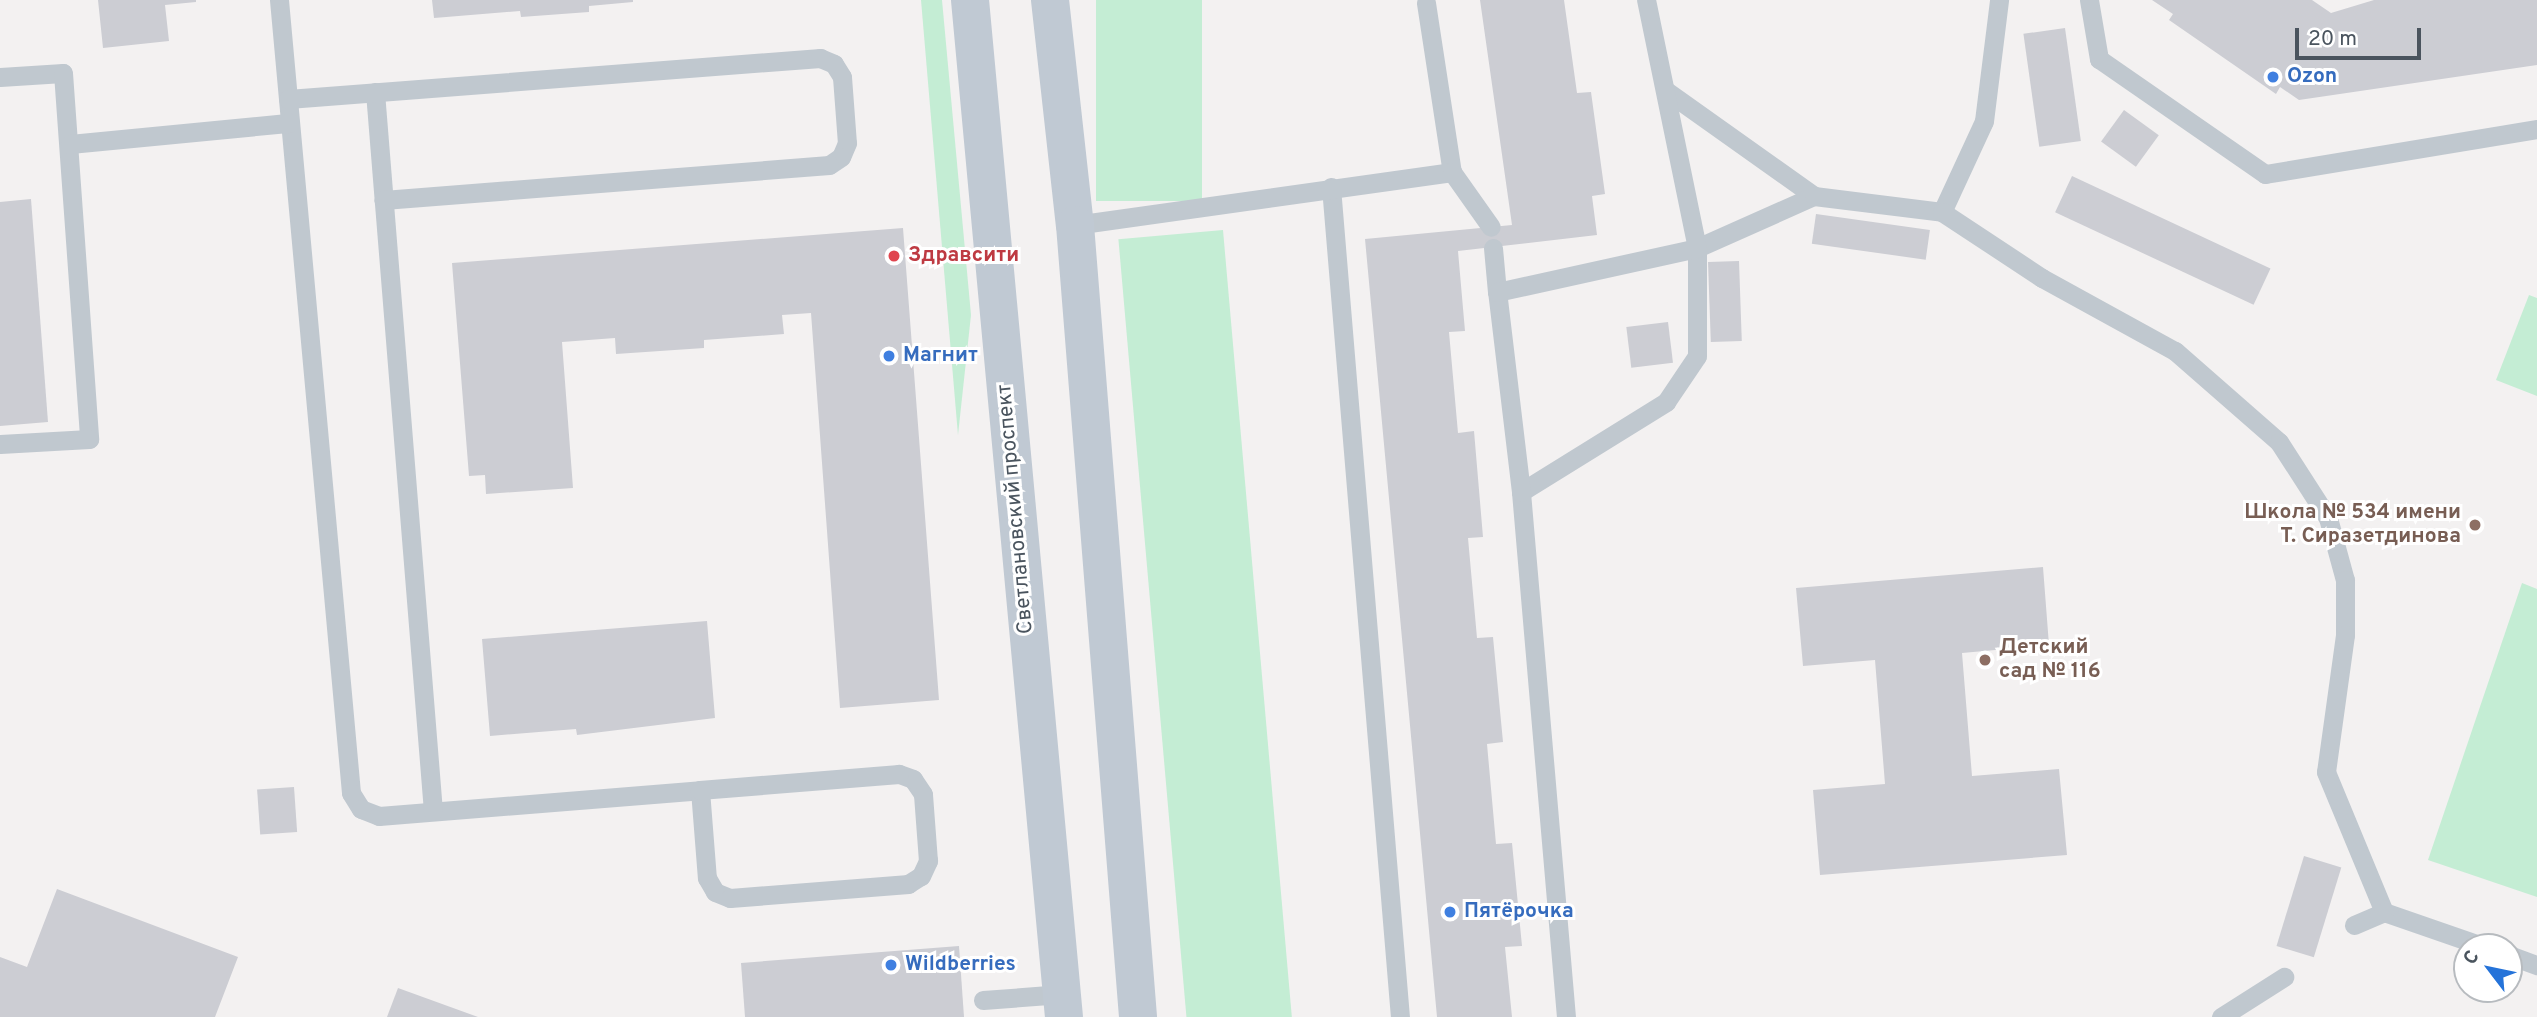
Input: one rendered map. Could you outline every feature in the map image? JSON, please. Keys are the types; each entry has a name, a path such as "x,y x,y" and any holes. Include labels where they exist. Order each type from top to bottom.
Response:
{"main road":[{"name":"Светлановский проспект","path":"971,0 1063,1005"},
{"path":"1050,0 1075,225 1138,1017"}],"lane":[{"path":"279,0 351,793 361,808 379,816 433,811 899,774 914,779 923,794 928,861 921,876 908,884 730,898 715,892 707,878 700,790"},
{"path":"1521,492 1665,402 1697,356 1697,248 1646,0"},
{"path":"1942,212 1984,121 1999,0"},
{"path":"2089,0 2099,59 2265,174 2537,129"},
{"path":"1426,3 1452,172 1491,227"},
{"path":"288,99 820,58 834,64 842,77 847,143 841,157 829,166 383,200"},
{"path":"0,77 63,73 89,439 0,444"},
{"path":"1665,90 1814,196 1942,212 2042,278 2175,351 2278,442 2328,518 2345,580 2345,635 2326,772 2384,912"},
{"path":"375,92 433,811"},
{"path":"70,144 290,123"},
{"path":"1075,225 1248,204 1331,187 1452,172"},
{"path":"1331,187 1400,1017"},
{"path":"1497,292 1697,248 1814,196"},
{"path":"1493,248 1521,492 1566,1017"},
{"path":"2354,925 2384,912 2453,936"},
{"path":"2221,1017 2284,977"},
{"path":"983,1000 1063,1005"}],"green space":[{"path":"921,0 942,0 971,315 958,435"},
{"path":"1096,0 1202,0 1202,201 1096,201"},
{"path":"1223,230 1292,1017 1186,1017 1118,239"},
{"path":"2529,295 2537,298 2537,396 2496,380"},
{"path":"2522,583 2537,589 2537,897 2428,860"}],"building":[{"path":"98,0 196,2 165,5 169,41 103,48"},
{"path":"432,0 633,2 589,6 589,12 521,17 520,11 434,18"},
{"path":"1480,0 1564,0 1577,93 1591,92 1605,194 1592,196 1597,235 1458,251 1465,331 1449,332 1458,433 1474,431 1483,537 1468,538 1477,638 1493,637 1503,742 1487,744 1496,844 1512,843 1522,946 1505,947 1512,1017 1437,1017 1365,239 1512,225"},
{"path":"2152,0 2312,0 2331,13 2374,0 2537,0 2537,65 2299,100 2280,87 2276,94 2169,20 2173,14"},
{"path":"2065,28 2081,141 2039,147 2023,34"},
{"path":"2124,110 2159,135 2136,167 2101,142"},
{"path":"2072,176 2270,269 2254,305 2055,212"},
{"path":"31,199 48,422 0,426 0,202"},
{"path":"1816,214 1930,230 1926,260 1812,244"},
{"path":"903,228 939,700 840,708 811,313 782,315 784,334 704,340 704,348 616,354 615,338 562,342 573,488 486,494 485,475 469,476 452,263"},
{"path":"1739,261 1742,341 1711,342 1708,262"},
{"path":"1668,322 1673,363 1631,368 1626,327"},
{"path":"2043,567 2049,645 1962,653 1972,776 2059,769 2067,855 1820,875 1813,790 1885,784 1875,660 1803,666 1796,588"},
{"path":"707,621 715,718 577,735 576,729 490,736 482,639"},
{"path":"294,787 297,832 260,834 257,790"},
{"path":"2304,856 2341,867 2314,957 2277,946"},
{"path":"57,889 238,957 215,1017 0,1017 0,957 27,967"},
{"path":"959,946 964,1017 745,1017 741,963"},
{"path":"398,988 478,1017 387,1017"}],"place":[{"name":"Ozon","path":"2273,77"},
{"name":"Здравсити","path":"894,256"},
{"name":"Магнит","path":"889,356"},
{"name":"Школа № 534 имени Т. Сиразетдинова","path":"2475,525"},
{"name":"Детский сад № 116","path":"1985,660"},
{"name":"Пятёрочка","path":"1450,912"},
{"name":"Wildberries","path":"891,965"}]}
